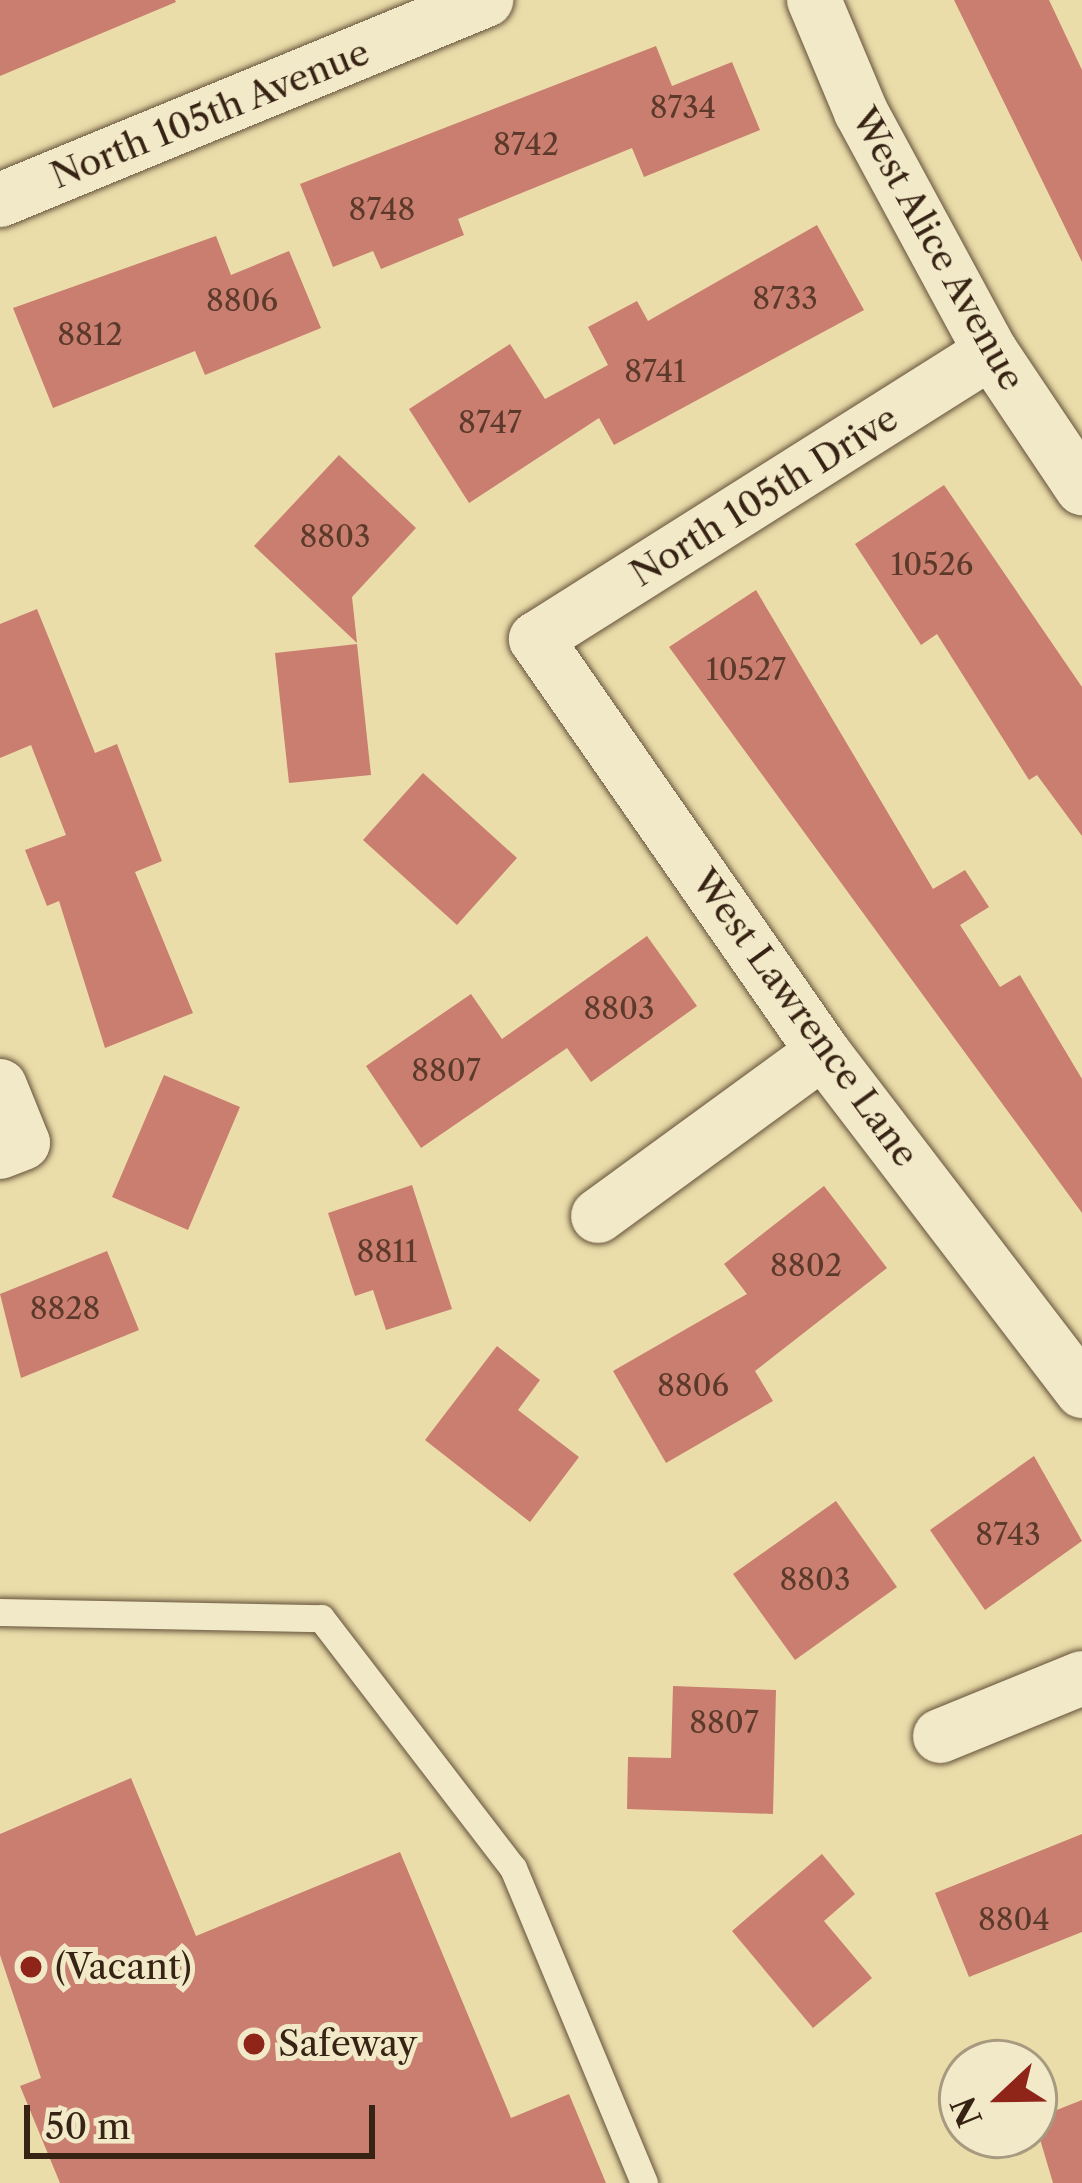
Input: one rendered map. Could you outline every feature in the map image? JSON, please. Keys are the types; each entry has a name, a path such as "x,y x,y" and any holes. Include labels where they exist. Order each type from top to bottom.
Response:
{"street":[{"name":"North 105th Avenue","path":"0,200 486,0"},
{"name":"West Alice Avenue","path":"814,0 861,112 991,352 1082,488"},
{"name":"North 105th Drive","path":"536,639 991,352"},
{"name":"West Lawrence Lane","path":"536,639 824,1052 1082,1391"},
{"path":"598,1216 824,1052"},
{"path":"0,1086 11,1147"},
{"path":"940,1736 1082,1678"}],"lane":[{"path":"0,1612 321,1618 513,1868 644,2183"}],"building":[{"path":"0,0 175,0 176,2 0,76"},
{"path":"954,0 1049,0 1082,70 1082,262"},
{"path":"656,46 672,86 732,62 760,130 644,177 632,148 458,219 464,235 381,269 373,251 333,267 300,184"},
{"path":"817,225 864,310 614,445 599,418 469,503 409,409 510,344 545,399 608,365 588,327 637,301 648,321"},
{"path":"216,236 231,275 289,251 321,328 205,375 195,351 53,408 13,308"},
{"path":"339,455 416,528 352,597 357,643 254,546"},
{"path":"944,485 1082,687 1082,836 1037,775 1029,780 937,634 921,645 855,544"},
{"path":"756,590 933,889 965,870 989,907 960,925 1000,987 1020,975 1082,1079 1082,1213 669,647"},
{"path":"37,609 95,753 117,744 162,861 135,872 193,1013 105,1048 59,901 47,906 25,850 66,835 31,745 0,758 0,624"},
{"path":"357,644 371,775 289,783 275,653"},
{"path":"423,773 517,858 457,925 363,840"},
{"path":"647,936 697,1006 591,1082 567,1048 421,1148 366,1066 471,994 502,1039"},
{"path":"164,1075 240,1107 188,1230 112,1197"},
{"path":"412,1185 452,1309 386,1330 373,1290 355,1296 328,1213"},
{"path":"824,1186 887,1268 755,1371 773,1401 666,1463 613,1371 747,1294 724,1264"},
{"path":"107,1251 139,1330 21,1378 0,1294"},
{"path":"497,1346 540,1380 518,1410 579,1457 530,1522 425,1440"},
{"path":"1034,1456 1082,1541 985,1610 930,1530"},
{"path":"836,1501 897,1587 795,1660 733,1574"},
{"path":"673,1686 776,1690 773,1814 627,1809 628,1757 671,1758"},
{"name":"Safeway","path":"131,1778 196,1936 400,1852 511,2118 569,2094 606,2183 60,2183 20,2086 41,2078 0,1955 0,1834"},
{"path":"1082,1834 1082,1932 969,1977 935,1893"},
{"path":"822,1854 855,1894 824,1921 872,1978 813,2028 732,1931"},
{"path":"1082,2100 1082,2183 1053,2183 1046,2159 1058,2159 1058,2110"}],"place":[{"name":"(Vacant)","path":"31,1967"},
{"name":"Safeway","path":"254,2044"}]}
